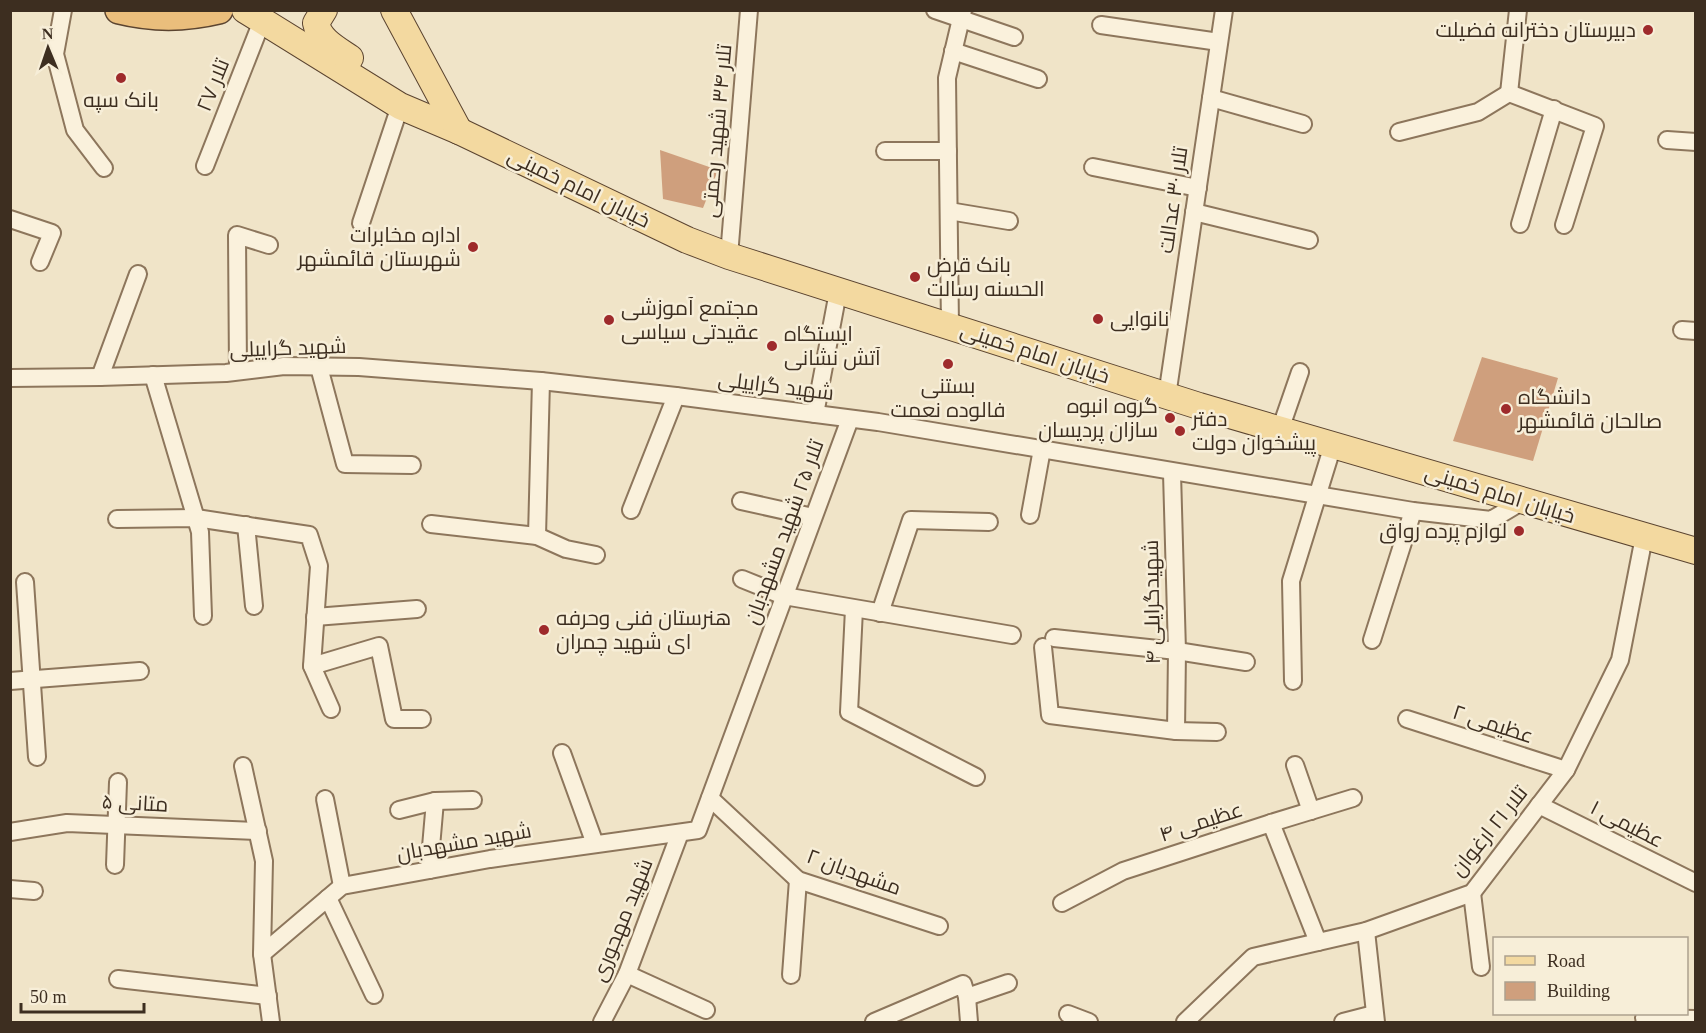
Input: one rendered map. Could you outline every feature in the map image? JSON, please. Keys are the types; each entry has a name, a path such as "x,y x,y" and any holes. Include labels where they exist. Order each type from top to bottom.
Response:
{"highway":[{"path":"119,10 141,16 198,15 219,10"}],"main road":[{"path":"324,10 316,23 321,35 379,78 398,105"},
{"path":"393,12 459,131"},
{"name":"خیابان امام خمینی","path":"254,16 398,105 459,131 687,240 729,256 1167,396 1695,551"}],"street":[{"path":"63,10 56,54 75,130 104,168"},
{"name":"تلار ۳۴ شهید رحمتی","path":"729,256 749,10"},
{"path":"935,10 962,15 1014,37"},
{"name":"تلار ۳۰ عدالت","path":"1167,396 1224,10"},
{"path":"1509,93 1518,10"},
{"path":"950,326 947,78 962,15"},
{"name":"تلار ۲۷","path":"205,166 254,16"},
{"path":"1101,25 1219,42"},
{"path":"954,51 1038,79"},
{"path":"1509,93 1595,126 1564,225"},
{"path":"1399,132 1478,112 1509,93"},
{"path":"1211,98 1303,124"},
{"path":"361,223 398,105"},
{"path":"1520,224 1554,109"},
{"path":"1666,140 1695,142"},
{"path":"885,152 948,152"},
{"path":"1093,167 1198,188"},
{"path":"949,211 1009,221"},
{"path":"1194,212 1310,240"},
{"path":"10,219 52,233 40,262"},
{"path":"238,371 237,235 269,245"},
{"path":"100,377 138,274"},
{"path":"815,414 838,292"},
{"name":"شهید گراییلی","path":"10,378 153,375 238,371 284,366 359,367 541,381 850,418 1413,511 1491,520 1523,501"},
{"path":"319,367 345,464 411,465"},
{"path":"1280,430 1300,372"},
{"path":"153,375 200,532 203,616"},
{"path":"537,536 541,381"},
{"path":"631,510 676,396"},
{"name":"تلار ۲۵ شهید مشهدبان","path":"698,830 850,418"},
{"path":"1293,681 1291,581 1333,445"},
{"path":"1030,514 1042,449"},
{"name":"شهیدگرایلی ۴","path":"1172,472 1177,651 1176,731"},
{"path":"741,501 813,517"},
{"path":"1372,640 1413,511"},
{"path":"117,519 196,518 309,535 319,566 312,666 331,709"},
{"path":"880,613 911,520 989,522"},
{"path":"431,524 537,536 566,549 596,555"},
{"path":"246,525 254,606"},
{"name":"تلار ۲۱ ارغوان","path":"1185,1023 1253,957 1366,931 1472,892 1566,770 1620,660 1644,537"},
{"path":"742,579 784,596 1012,635"},
{"path":"25,582 37,757"},
{"path":"315,617 417,609"},
{"path":"854,609 849,712 976,777"},
{"path":"1217,732 1176,731 1050,715 1049,642 1177,651 1246,662"},
{"path":"312,666 379,646 394,719 422,719"},
{"path":"10,681 140,671"},
{"name":"عظیمی ۲","path":"1407,720 1566,770"},
{"path":"562,753 595,844"},
{"path":"1295,765 1311,811"},
{"path":"243,766 264,861 262,954 271,1023"},
{"path":"115,865 118,782"},
{"name":"مشهدبان ۲","path":"710,798 798,880 939,926"},
{"path":"1271,823 1353,798"},
{"path":"262,954 342,886 326,799"},
{"path":"399,810 435,801 473,800"},
{"path":"429,870 435,801"},
{"name":"عظیمی ۱","path":"1539,805 1695,884"},
{"name":"متانی ۵","path":"10,832 67,823 258,831"},
{"name":"عظیمی ۴","path":"1062,903 1124,871 1271,823 1318,942"},
{"name":"شهید مشهدبان","path":"342,886 490,858 698,830"},
{"name":"شهید مهجوری","path":"602,1023 627,974 680,833"},
{"path":"790,975 798,880"},
{"path":"10,889 33,891"},
{"path":"1472,892 1480,967"},
{"path":"328,898 374,995"},
{"path":"1343,1023 1375,1018 1366,931"},
{"path":"627,974 705,1010"},
{"path":"118,979 268,996"},
{"path":"874,1022 964,984 1008,983"},
{"path":"964,984 969,1023"},
{"path":"1068,1014 1089,1023"},
{"path":"1644,1018 1695,1019"}],"building":[{"path":"660,150 718,170 703,208 663,199"},
{"name":"دانشگاه صالحان قائمشهر","path":"1482,357 1558,378 1533,461 1453,441"}],"place":[{"name":"دبیرستان دخترانه فضیلت","path":"1648,30"},
{"name":"بانک سپه","path":"121,78"},
{"name":"اداره مخابرات شهرستان قائمشهر","path":"473,247"},
{"name":"بانک قرض الحسنه رسالت","path":"915,277"},
{"name":"نانوایی","path":"1098,319"},
{"name":"مجتمع آموزشی عقیدتی سیاسی","path":"609,320"},
{"name":"ایستگاه آتش نشانی","path":"772,346"},
{"name":"بستنی فالوده نعمت","path":"948,364"},
{"name":"دانشگاه صالحان قائمشهر","path":"1506,409"},
{"name":"گروه انبوه سازان پردیسان","path":"1170,418"},
{"name":"دفتر پیشخوان دولت","path":"1180,431"},
{"name":"لوازم پرده رواق","path":"1519,531"},
{"name":"هنرستان فنی وحرفه ای شهید چمران","path":"544,630"}]}
